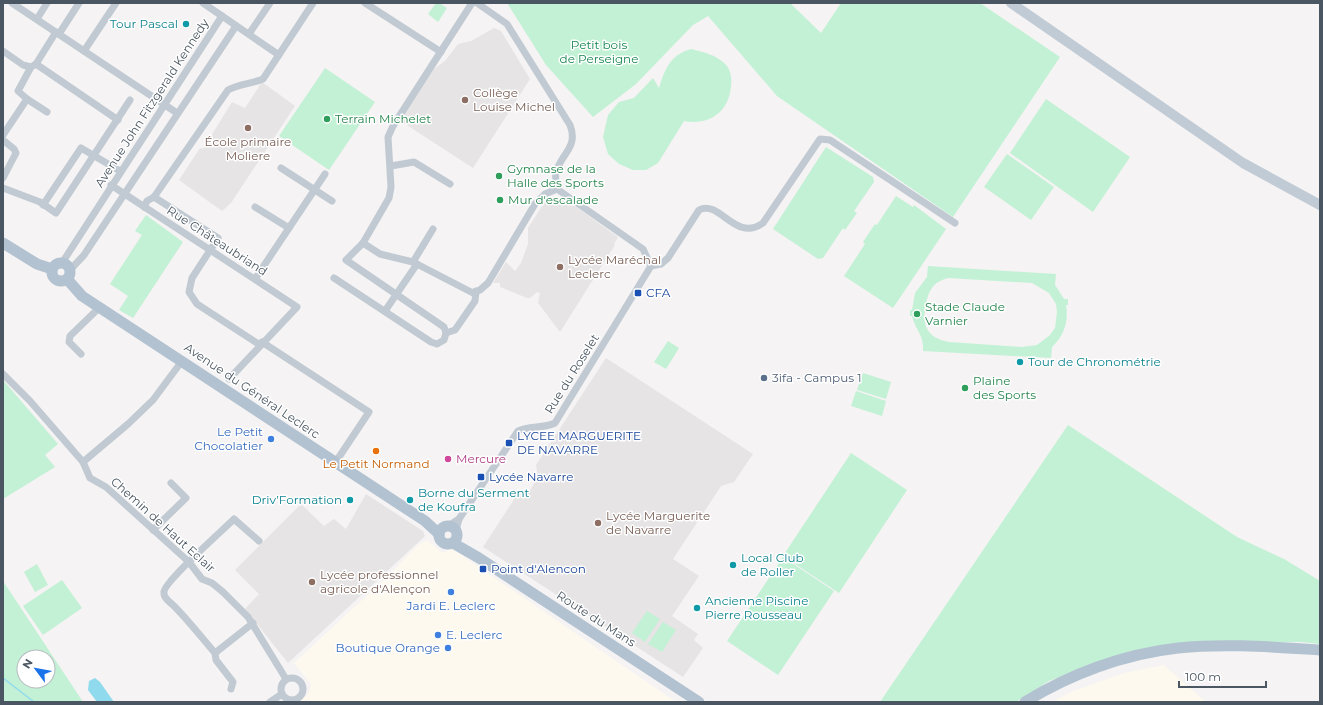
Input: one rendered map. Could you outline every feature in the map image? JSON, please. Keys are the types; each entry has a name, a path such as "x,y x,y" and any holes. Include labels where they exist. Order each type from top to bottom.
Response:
{"main road":[{"path":"1011,3 1243,163 1320,205"},
{"name":"Avenue du Général Leclerc","path":"3,243 37,264 63,270 82,296 425,522 450,533"},
{"name":"Route du Mans","path":"450,533 479,558 699,702"},
{"path":"1024,702 1069,678 1122,659 1155,651 1178,648 1230,646 1320,650"}],"street":[{"path":"12,3 177,113"},
{"path":"37,19 46,3"},
{"path":"47,112 27,99 18,91 33,66 79,3"},
{"path":"84,51 116,3"},
{"path":"204,3 222,16"},
{"path":"249,34 270,3"},
{"path":"144,207 147,201 154,197 228,90 236,85 252,84 263,79 313,3"},
{"path":"365,3 441,52"},
{"path":"445,336 444,327 346,260 363,243 389,198 392,187 388,136 392,126 472,3"},
{"path":"477,3 507,24 570,124 574,137 572,144 556,173 557,189"},
{"name":"Avenue John Fitzgerald Kennedy","path":"63,270 111,185 222,16 279,55"},
{"path":"63,270 84,255 236,26"},
{"path":"3,52 23,65 33,66 118,120"},
{"path":"3,135 27,99"},
{"path":"3,188 43,205 56,213 95,156 130,100"},
{"path":"557,189 642,249 651,266 661,264 668,258 699,210 704,208 711,209 740,228 755,229 763,223 820,139 830,140 955,223"},
{"path":"3,140 14,149 16,153 3,178"},
{"path":"43,205 81,148 120,171"},
{"path":"391,166 414,162 450,184"},
{"path":"281,168 332,201"},
{"path":"255,279 325,174"},
{"name":"Rue Châteaubriand","path":"111,185 297,307 261,344"},
{"path":"363,243 380,254 415,263 473,292 488,283 535,204 545,194 557,189"},
{"path":"154,197 218,238 192,278 189,292 197,304 369,412 335,463"},
{"path":"255,207 289,228"},
{"path":"385,311 434,229"},
{"name":"Rue du Roselet","path":"450,533 518,431 524,428 539,428 555,422 651,266"},
{"path":"334,278 431,342 437,344 445,336 455,330 475,301 476,291"},
{"path":"81,354 69,342 70,336 100,307"},
{"path":"229,379 261,344"},
{"path":"83,462 154,400 182,361"},
{"name":"Chemin de Haut Eclair","path":"3,374 83,462 90,478 106,487 189,562 202,579 212,583 223,592 253,623 286,679"},
{"path":"153,530 186,498 171,483"},
{"path":"232,689 233,682 216,660 215,653 185,617 165,598 163,593 165,586 234,519 259,541"},
{"path":"215,653 253,623"},
{"path":"296,678 302,682 304,692 302,700 290,700 282,694 281,688 286,679 296,678"},
{"path":"270,702 282,694"}],"shaded area":[{"name":"Collège Louise Michel","path":"494,28 501,31 530,79 473,168 399,120 434,69 445,61 458,44 471,41"},
{"name":"École primaire Moliere","path":"262,82 295,106 231,203 222,211 179,180 200,148 203,149 232,102 245,108"},
{"name":"Lycée Maréchal Leclerc","path":"553,197 565,199 618,237 614,244 615,245 560,332 538,303 540,293 537,292 530,298 527,298 500,287 500,283 493,283 506,262 515,271 521,263 528,244 528,228 544,203"},
{"name":"Lycée Marguerite de Navarre","path":"606,358 753,454 734,482 721,486 673,559 699,576 672,616 698,634 694,640 703,648 683,677 483,547 515,498 527,495 538,477 536,465"},
{"name":"Lycée professionnel agricole d'Alençon","path":"366,494 423,531 425,536 288,663 245,609 259,594 235,570 301,504 324,526 334,519 346,529"},
{"path":"427,540 441,552 445,552 451,548 676,702 299,702 309,693 311,684 294,663 390,574 419,544"},
{"path":"1164,665 1206,702 1052,702 1073,691 1124,673"}],"green space":[{"path":"436,3 439,3 447,8 438,22 428,14"},
{"name":"Petit bois de Perseigne","path":"507,3 790,3 821,33 841,3 980,3 1060,57 953,217 777,96 708,16 693,25 636,84 593,117 546,65"},
{"path":"691,49 715,57 727,66 730,73 731,86 726,103 722,110 709,119 693,122 684,121 658,163 646,170 633,170 619,164 608,154 603,137 608,115 619,102 634,98 653,78 659,88 666,69 673,59"},
{"name":"Terrain Michelet","path":"325,68 375,102 329,170 279,136"},
{"path":"1046,99 1130,157 1093,212 1010,153"},
{"path":"826,147 873,177 874,182 854,211 857,213 845,230 843,228 823,258 818,259 773,229"},
{"path":"1007,154 1054,187 1031,220 984,187"},
{"path":"896,196 913,207 914,205 946,229 893,308 844,276 865,244 863,242 875,224 877,225"},
{"path":"146,215 183,242 133,318 119,310 128,296 110,284 142,235 135,231"},
{"name":"Stade Claude Varnier","path":"928,266 1056,274 1055,285 1064,299 1068,299 1068,305 1066,305 1067,317 1065,328 1060,338 1052,347 1051,358 923,351 921,337 912,316 910,316 910,310 912,310 915,293 927,277","holes":["948,278 1032,283 1049,293 1056,304 1057,312 1055,328 1050,335 1037,345 1022,347 949,342 935,337 927,329 924,318 927,299 932,287 943,280"]},
{"path":"668,341 679,348 666,369 654,362"},
{"path":"863,373 891,382 886,399 857,390"},
{"path":"3,380 58,444 45,455 55,467 3,499"},
{"path":"856,391 886,401 882,416 851,406"},
{"path":"1068,425 1237,537 1284,559 1320,581 1320,644 1300,642 1175,643 1131,651 1049,681 1016,702 880,702"},
{"path":"851,453 907,490 839,593 783,556"},
{"path":"783,557 834,591 778,675 727,641"},
{"path":"37,564 48,585 35,592 24,572"},
{"path":"62,580 82,608 43,635 23,606"},
{"path":"3,581 48,649 16,649 16,689 56,689 56,661 83,702 3,702"},
{"path":"647,611 660,619 645,642 632,633"},
{"path":"663,622 676,630 662,652 648,644"}],"water":[{"path":"95,678 100,682 114,702 97,702 88,690 89,681"}],"waterway":[{"path":"3,678 34,702"}],"place":[{"name":"Tour Pascal","path":"186,24"},
{"name":"Collège Louise Michel","path":"465,100"},
{"name":"Terrain Michelet","path":"327,119"},
{"name":"École primaire Moliere","path":"248,128"},
{"name":"Gymnase de la Halle des Sports","path":"499,176"},
{"name":"Mur d'escalade","path":"500,200"},
{"name":"Lycée Maréchal Leclerc","path":"560,267"},
{"name":"CFA","path":"638,293"},
{"name":"Stade Claude Varnier","path":"917,314"},
{"name":"Tour de Chronométrie","path":"1020,362"},
{"name":"3ifa - Campus 1","path":"764,378"},
{"name":"Plaine des Sports","path":"965,388"},
{"name":"Le Petit Chocolatier","path":"271,439"},
{"name":"LYCEE MARGUERITE DE NAVARRE","path":"509,443"},
{"name":"Le Petit Normand","path":"376,451"},
{"name":"Mercure","path":"448,459"},
{"name":"Lycée Navarre","path":"481,477"},
{"name":"Driv’Formation","path":"350,500"},
{"name":"Borne du Serment de Koufra","path":"410,500"},
{"name":"Lycée Marguerite de Navarre","path":"598,523"},
{"name":"Local Club de Roller","path":"733,565"},
{"name":"Point d'Alencon","path":"483,569"},
{"name":"Lycée professionnel agricole d'Alençon","path":"312,582"},
{"name":"Jardi E. Leclerc","path":"451,592"},
{"name":"Ancienne Piscine Pierre Rousseau","path":"697,608"},
{"name":"E. Leclerc","path":"438,635"},
{"name":"Boutique Orange","path":"448,648"}]}
